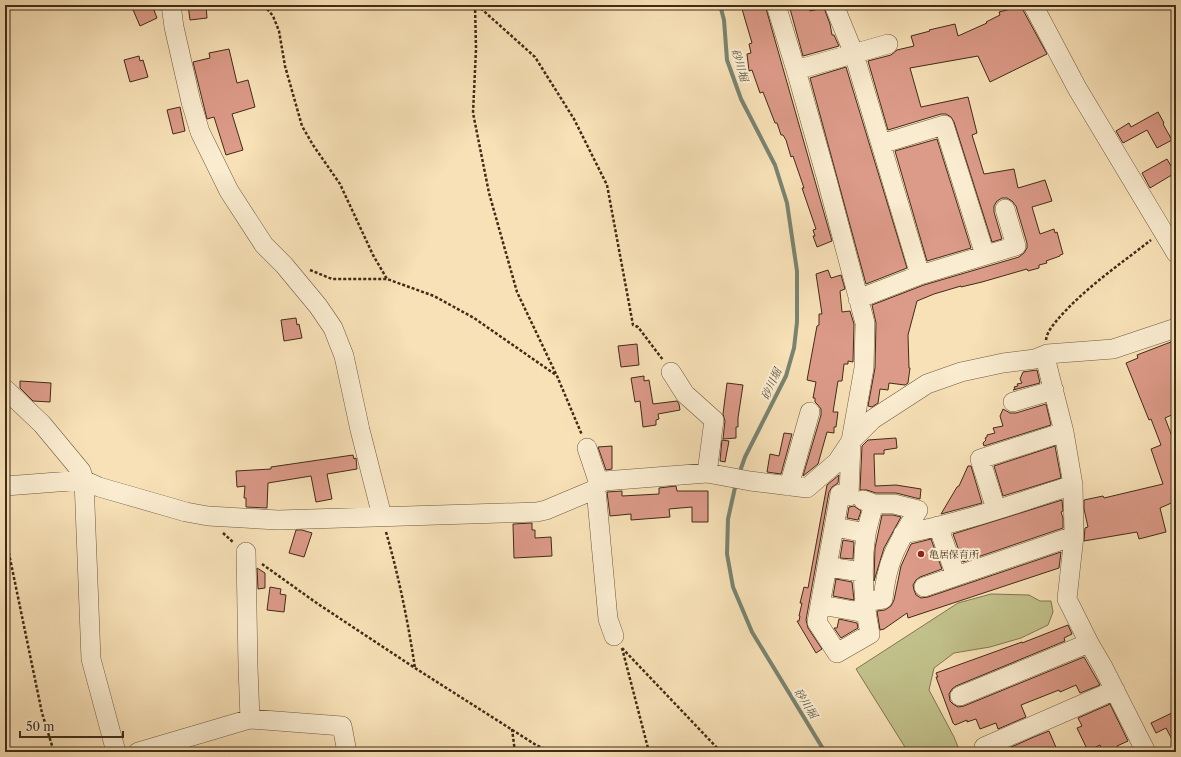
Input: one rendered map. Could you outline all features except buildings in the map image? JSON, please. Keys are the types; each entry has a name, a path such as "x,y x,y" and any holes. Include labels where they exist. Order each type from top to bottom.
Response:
{"street":[{"path":"171,5 174,27 200,132 233,197 264,245 284,265 326,317 339,342 344,356 360,430 382,516"},
{"path":"776,5 836,210 865,323 864,368 851,441 849,496"},
{"path":"834,5 854,54 920,275"},
{"path":"1033,5 1077,88 1176,253"},
{"path":"796,70 888,44"},
{"path":"881,144 944,125 984,255"},
{"path":"858,299 920,275 1016,246 1005,209"},
{"path":"5,486 84,480 99,487 186,512 208,516 278,520 536,512 546,510 597,486 604,481 618,480 714,475 807,488 837,462 851,441 873,419 927,384 961,372 1003,363 1035,359 1047,354 1113,349 1176,328"},
{"path":"1047,354 1046,362 1064,432 1073,485 1074,536 1067,599 1146,752"},
{"path":"671,372 685,394 714,420 714,475"},
{"path":"5,389 42,424 81,471 84,480 91,659 116,752"},
{"path":"1013,402 1054,390"},
{"path":"789,486 810,412"},
{"path":"996,510 980,459 1064,432"},
{"path":"587,448 597,486 608,619 614,636"},
{"path":"904,534 996,510 1073,485"},
{"path":"821,605 865,608 884,599 885,580 896,546 918,510 894,504 874,504 840,494 817,622 838,653 870,634 865,608 862,572 866,533 874,504"},
{"path":"938,526 956,576"},
{"path":"835,527 866,533"},
{"path":"924,587 1074,536"},
{"path":"246,552 250,719"},
{"path":"828,567 862,572"},
{"path":"960,696 1089,643"},
{"path":"984,747 1114,690"},
{"path":"138,752 250,719 342,726 347,752"}],"path":[{"path":"264,5 273,16 279,31 285,66 302,126 313,145 340,184 373,255 387,279"},
{"path":"476,5 535,57 574,119 606,185 633,325 638,327 671,372"},
{"path":"476,5 476,49 473,113 489,193 517,292 557,376 587,448"},
{"path":"1047,354 1045,344 1047,334 1069,307 1092,285 1163,231"},
{"path":"284,265 304,268 332,279 387,279 434,296 474,318 557,376"},
{"path":"208,516 208,521 246,552 318,604 536,745 552,752"},
{"path":"382,516 395,563 410,634 415,668"},
{"path":"5,538 42,713 54,752"},
{"path":"649,752 622,647 721,752"},
{"path":"512,729 515,752"}],"shaded area":[{"path":"991,594 1029,595 1040,601 1051,601 1053,612 1048,625 1021,638 990,647 954,653 934,668 929,690 954,737 960,752 908,752 856,669 958,603"}],"waterway":[{"name":"砂川堀","path":"720,5 724,20 727,60 741,99 775,165 787,203 797,271 797,322 794,348 786,376 745,457 739,474"},
{"name":"砂川堀","path":"736,483 728,519 727,554 733,587 752,632 825,752"}],"place":[{"name":"亀居保育所","path":"921,554"}]}
